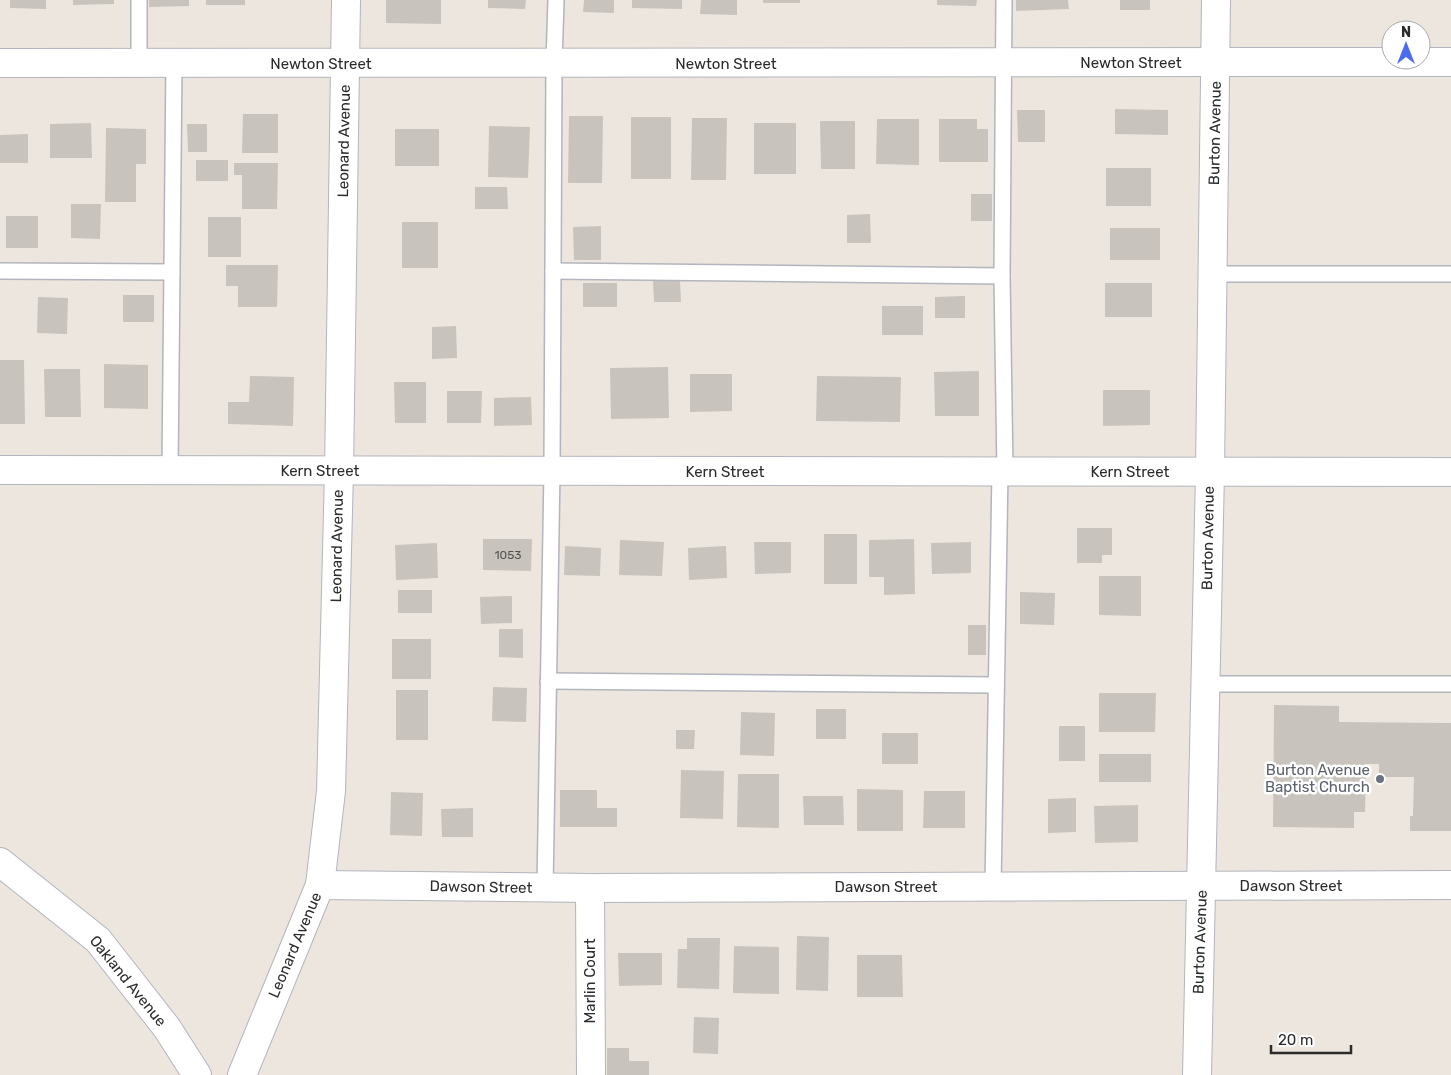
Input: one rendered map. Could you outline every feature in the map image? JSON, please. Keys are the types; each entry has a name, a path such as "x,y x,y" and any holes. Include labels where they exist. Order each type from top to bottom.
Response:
{"street":[{"name":"Leonard Avenue","path":"242,1075 320,885 331,790 339,471 346,0"},
{"name":"Burton Avenue","path":"1197,1075 1210,472 1216,0"},
{"name":"Newton Street","path":"0,63 1451,62"},
{"name":"Kern Street","path":"0,470 1451,472"},
{"name":"Oakland Avenue","path":"0,862 98,940 167,1028 197,1075"},
{"name":"Dawson Street","path":"320,885 545,888 1451,886"},
{"name":"Marlin Court","path":"590,888 591,1075"}],"lane":[{"path":"139,0 139,63"},
{"path":"545,888 552,471 556,0"},
{"path":"993,887 1002,472 1004,0"},
{"path":"170,470 174,63"},
{"path":"0,271 172,272"},
{"path":"553,271 1002,276"},
{"path":"1213,274 1451,274"},
{"path":"548,682 996,686"},
{"path":"1205,684 1451,684"}],"building":[{"path":"10,0 46,0 46,9 10,8"},
{"path":"73,0 114,0 114,4 73,5"},
{"path":"149,0 189,0 189,6 149,7"},
{"path":"206,0 245,0 245,5 206,5"},
{"path":"386,0 441,0 441,24 386,23"},
{"path":"488,0 526,0 525,9 488,8"},
{"path":"584,0 614,0 614,13 583,12"},
{"path":"632,0 682,0 682,9 632,8"},
{"path":"701,0 737,0 737,15 700,14"},
{"path":"763,0 800,0 800,3 763,3"},
{"path":"937,0 977,0 976,6 937,5"},
{"path":"1016,0 1068,0 1069,9 1016,11"},
{"path":"1120,0 1150,0 1150,10 1120,10"},
{"path":"1115,109 1168,110 1168,135 1115,134"},
{"path":"1017,110 1045,110 1045,142 1018,142"},
{"path":"243,114 278,114 278,153 242,153"},
{"path":"569,116 603,116 602,183 568,183"},
{"path":"631,117 671,117 671,179 631,179"},
{"path":"692,118 727,118 726,180 691,180"},
{"path":"877,119 919,119 919,165 876,164"},
{"path":"939,119 977,119 977,129 988,129 988,162 939,162"},
{"path":"820,121 855,121 855,169 821,169"},
{"path":"91,123 92,158 50,158 50,124"},
{"path":"754,123 796,123 796,174 754,174"},
{"path":"187,124 207,124 207,152 188,152"},
{"path":"489,126 530,127 528,178 488,177"},
{"path":"106,128 146,129 146,164 136,164 136,202 105,202"},
{"path":"395,129 439,129 439,166 395,166"},
{"path":"28,134 28,163 0,163 0,135"},
{"path":"196,160 228,160 228,181 196,181"},
{"path":"234,163 278,163 277,209 242,209 242,175 234,175"},
{"path":"1106,168 1151,168 1151,206 1106,206"},
{"path":"475,187 507,187 508,209 475,209"},
{"path":"971,194 992,194 992,221 971,221"},
{"path":"71,204 101,204 100,239 71,238"},
{"path":"870,214 871,243 847,243 847,215"},
{"path":"6,216 38,216 38,248 6,248"},
{"path":"208,217 241,217 241,257 208,257"},
{"path":"402,222 438,222 438,268 402,268"},
{"path":"601,226 601,260 574,260 573,227"},
{"path":"1110,228 1160,228 1160,260 1110,260"},
{"path":"226,265 278,265 277,307 238,307 238,286 226,286"},
{"path":"653,281 680,281 681,302 654,302"},
{"path":"583,283 617,283 617,307 583,307"},
{"path":"1105,283 1152,283 1152,317 1105,317"},
{"path":"123,295 154,295 154,322 123,322"},
{"path":"965,296 965,318 935,318 935,297"},
{"path":"38,297 68,298 67,334 37,333"},
{"path":"882,306 923,306 923,335 882,335"},
{"path":"456,326 457,358 432,359 432,327"},
{"path":"0,360 24,360 25,424 0,424"},
{"path":"104,364 148,365 148,409 104,408"},
{"path":"668,367 669,418 611,419 610,368"},
{"path":"44,369 80,369 81,417 45,417"},
{"path":"979,371 979,416 935,416 934,372"},
{"path":"690,374 732,374 732,411 690,412"},
{"path":"250,376 294,377 293,426 228,424 228,402 249,402"},
{"path":"817,376 901,377 900,422 816,421"},
{"path":"394,382 426,382 426,423 395,423"},
{"path":"1103,390 1150,390 1150,425 1103,426"},
{"path":"447,391 482,391 481,423 447,423"},
{"path":"531,397 532,425 494,426 494,398"},
{"path":"1077,528 1112,528 1112,555 1102,555 1102,563 1077,563"},
{"path":"824,534 857,534 857,584 824,584"},
{"path":"483,539 532,539 531,571 483,570"},
{"path":"914,539 915,594 884,595 884,577 869,577 869,540"},
{"path":"620,540 664,542 662,576 619,575"},
{"path":"754,542 791,542 791,573 755,574"},
{"path":"971,542 971,573 932,574 931,543"},
{"path":"437,543 438,578 396,580 395,545"},
{"path":"565,546 601,548 600,576 564,575"},
{"path":"726,546 727,578 689,580 688,548"},
{"path":"1099,576 1141,576 1141,616 1099,615"},
{"path":"398,590 432,590 432,613 398,613"},
{"path":"1020,592 1055,593 1054,625 1020,624"},
{"path":"512,596 512,623 481,624 480,597"},
{"path":"968,625 986,625 986,655 968,655"},
{"path":"499,629 523,629 523,658 499,657"},
{"path":"392,639 431,639 431,679 392,679"},
{"path":"493,687 527,688 526,722 492,721"},
{"path":"396,690 428,690 428,740 396,740"},
{"path":"1099,693 1156,693 1155,732 1099,732"},
{"path":"1274,705 1339,706 1339,722 1451,723 1451,831 1410,831 1410,816 1413,816 1414,777 1379,777 1379,764 1366,764 1365,812 1354,812 1354,828 1273,827"},
{"path":"816,709 846,709 846,739 816,739"},
{"path":"741,712 775,713 774,756 740,755"},
{"path":"1059,726 1085,726 1085,761 1059,761"},
{"path":"676,730 695,730 694,749 676,749"},
{"path":"882,733 918,733 918,764 882,764"},
{"path":"1099,754 1151,754 1151,782 1099,782"},
{"path":"681,770 724,771 723,819 680,818"},
{"path":"738,774 779,774 779,828 737,827"},
{"path":"857,789 903,790 903,831 857,831"},
{"path":"560,790 597,790 597,808 617,808 617,827 560,827"},
{"path":"924,791 965,791 965,828 923,828"},
{"path":"391,792 423,793 422,836 390,835"},
{"path":"803,796 843,796 844,825 804,825"},
{"path":"1076,798 1076,832 1048,833 1048,799"},
{"path":"1138,805 1138,842 1095,843 1094,806"},
{"path":"473,808 473,837 442,837 441,809"},
{"path":"797,936 829,937 828,991 796,990"},
{"path":"687,938 720,938 719,989 677,988 678,949 687,949"},
{"path":"734,946 779,947 779,994 733,993"},
{"path":"618,953 662,953 662,985 619,986"},
{"path":"857,955 902,955 903,997 857,997"},
{"path":"694,1017 719,1018 718,1054 693,1053"},
{"path":"607,1048 629,1048 629,1061 649,1061 649,1075 607,1075"}],"place":[{"name":"Burton Avenue Baptist Church","path":"1380,779"}]}
